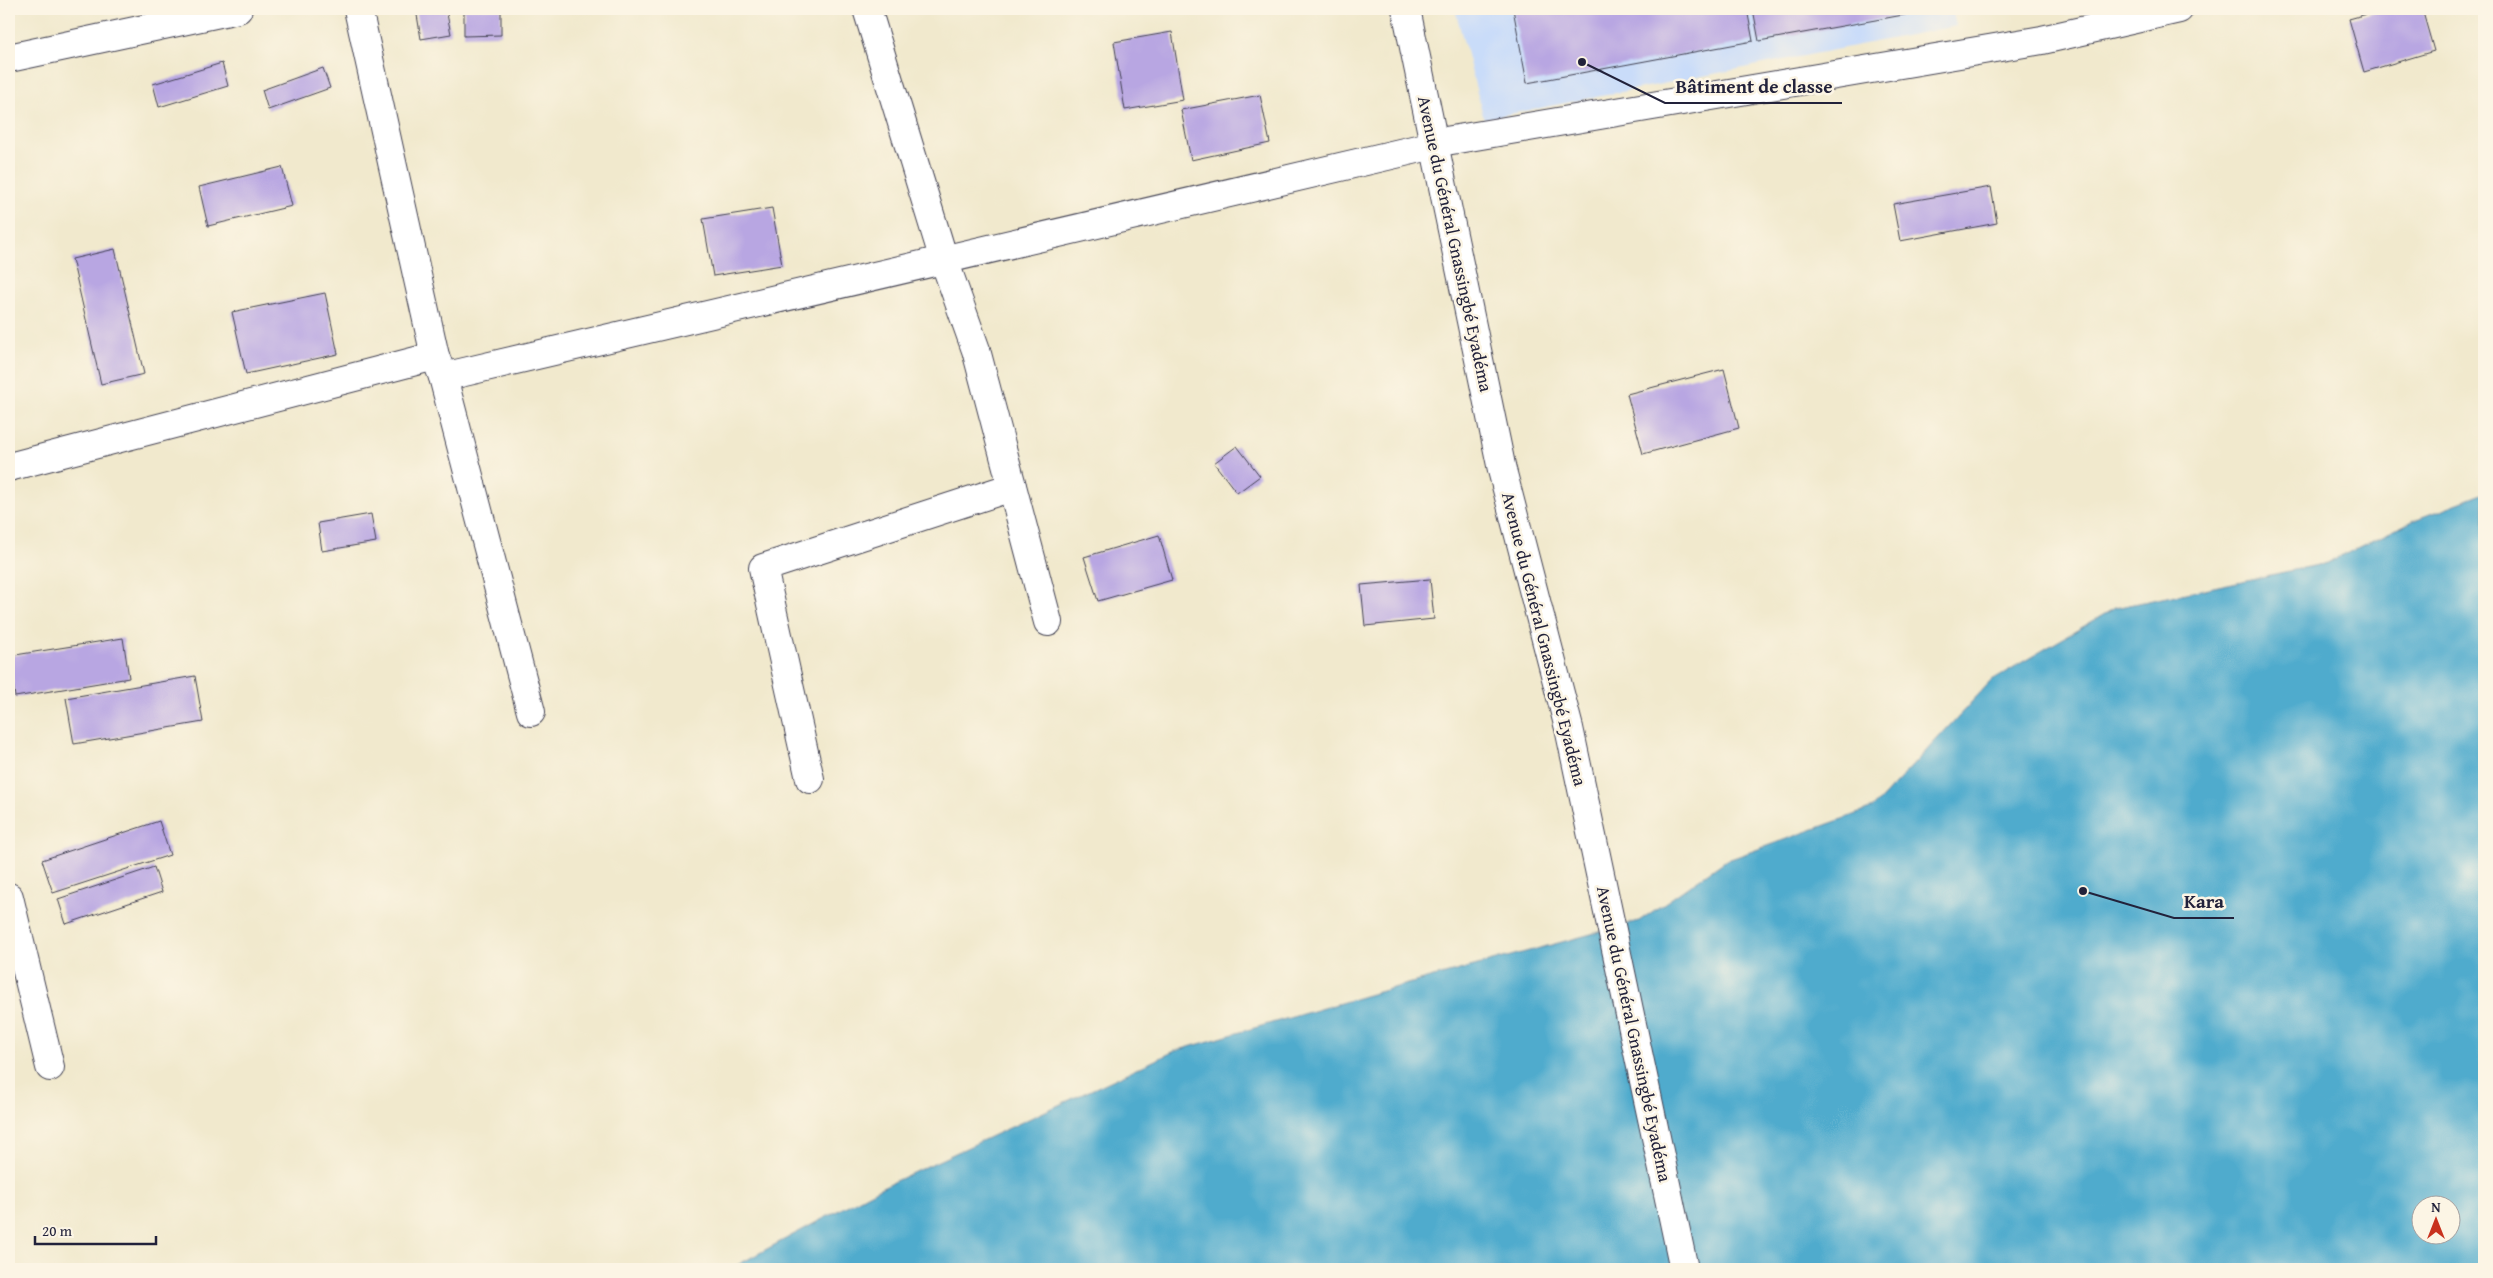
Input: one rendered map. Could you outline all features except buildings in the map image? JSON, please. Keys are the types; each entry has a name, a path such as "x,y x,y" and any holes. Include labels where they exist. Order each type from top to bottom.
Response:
{"street":[{"path":"9,58 238,9"},
{"path":"358,9 439,367 531,712"},
{"path":"866,9 944,260 976,350 1048,622"},
{"name":"Avenue du Général Gnassingbé Eyadéma","path":"1406,9 1502,470 1568,728 1684,1269"},
{"path":"9,467 439,367 944,260 1434,144 2042,40 2179,9"},
{"path":"810,779 763,568 1012,487"},
{"path":"9,897 50,1067"}],"shaded area":[{"path":"1455,9 1952,9 1956,26 1484,119"}],"water":[{"path":"2484,493 2484,1269 730,1269 878,1189 1175,1051 1375,993 1639,921 1725,861 1873,808 1992,680 2115,608 2327,563 2417,519"}],"place":[{"name":"Bâtiment de classe","path":"1582,62"},
{"name":"Kara","path":"2083,891"}]}
